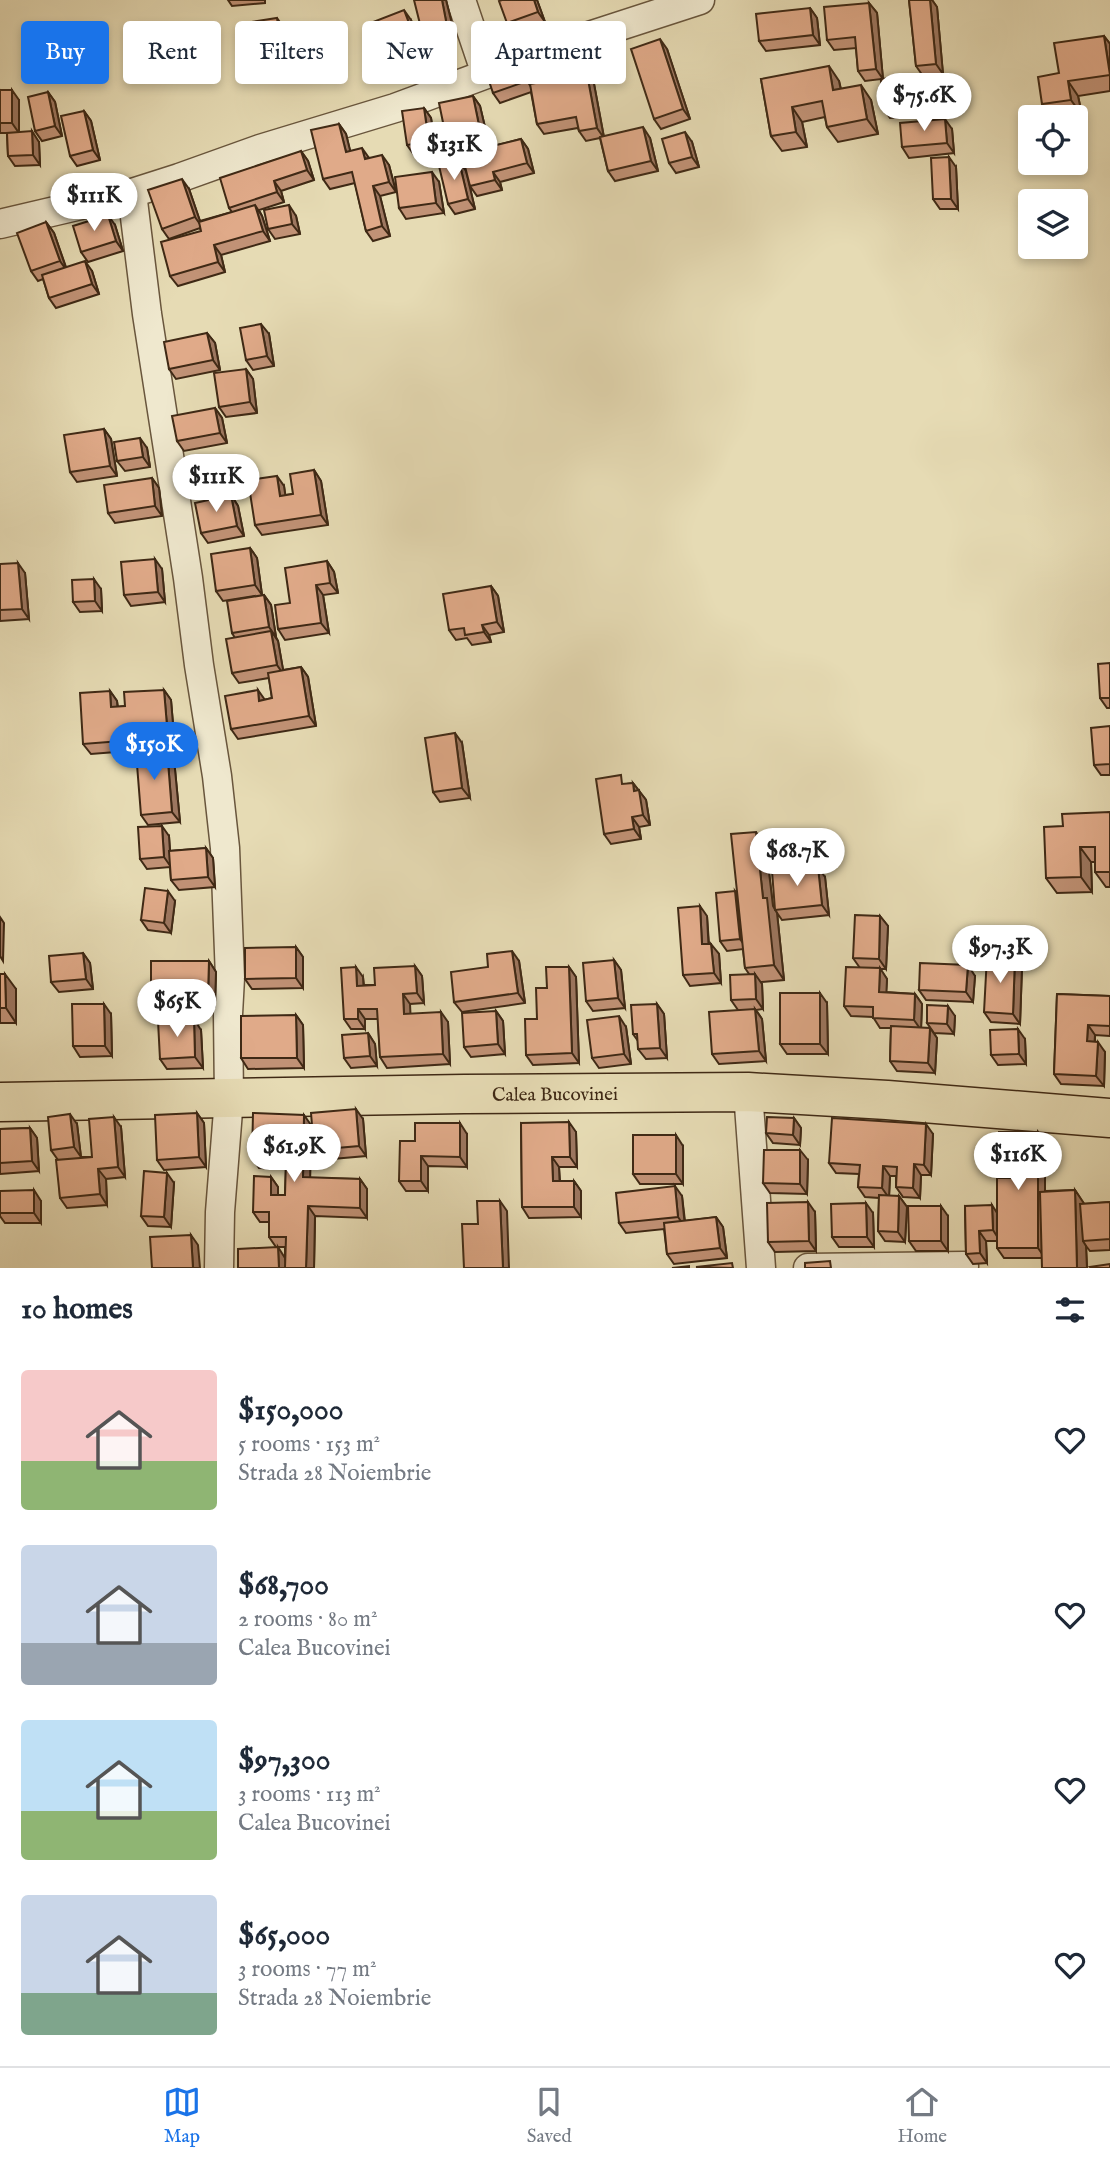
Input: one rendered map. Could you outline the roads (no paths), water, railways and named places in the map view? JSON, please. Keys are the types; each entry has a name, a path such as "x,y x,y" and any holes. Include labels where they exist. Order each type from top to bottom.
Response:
{"highway":[{"name":"Calea Bucovinei","path":"0,1102 492,1093 748,1093 887,1100 1110,1118"}],"street":[{"path":"461,0 471,31"},
{"path":"626,24 700,0"},
{"path":"0,224 132,193 260,149 395,108 471,79"},
{"path":"132,193 147,314 217,776 225,848 230,978 229,1098 220,1212 219,1268"},
{"path":"748,1093 761,1268"},
{"path":"808,1268 964,1266"}]}
